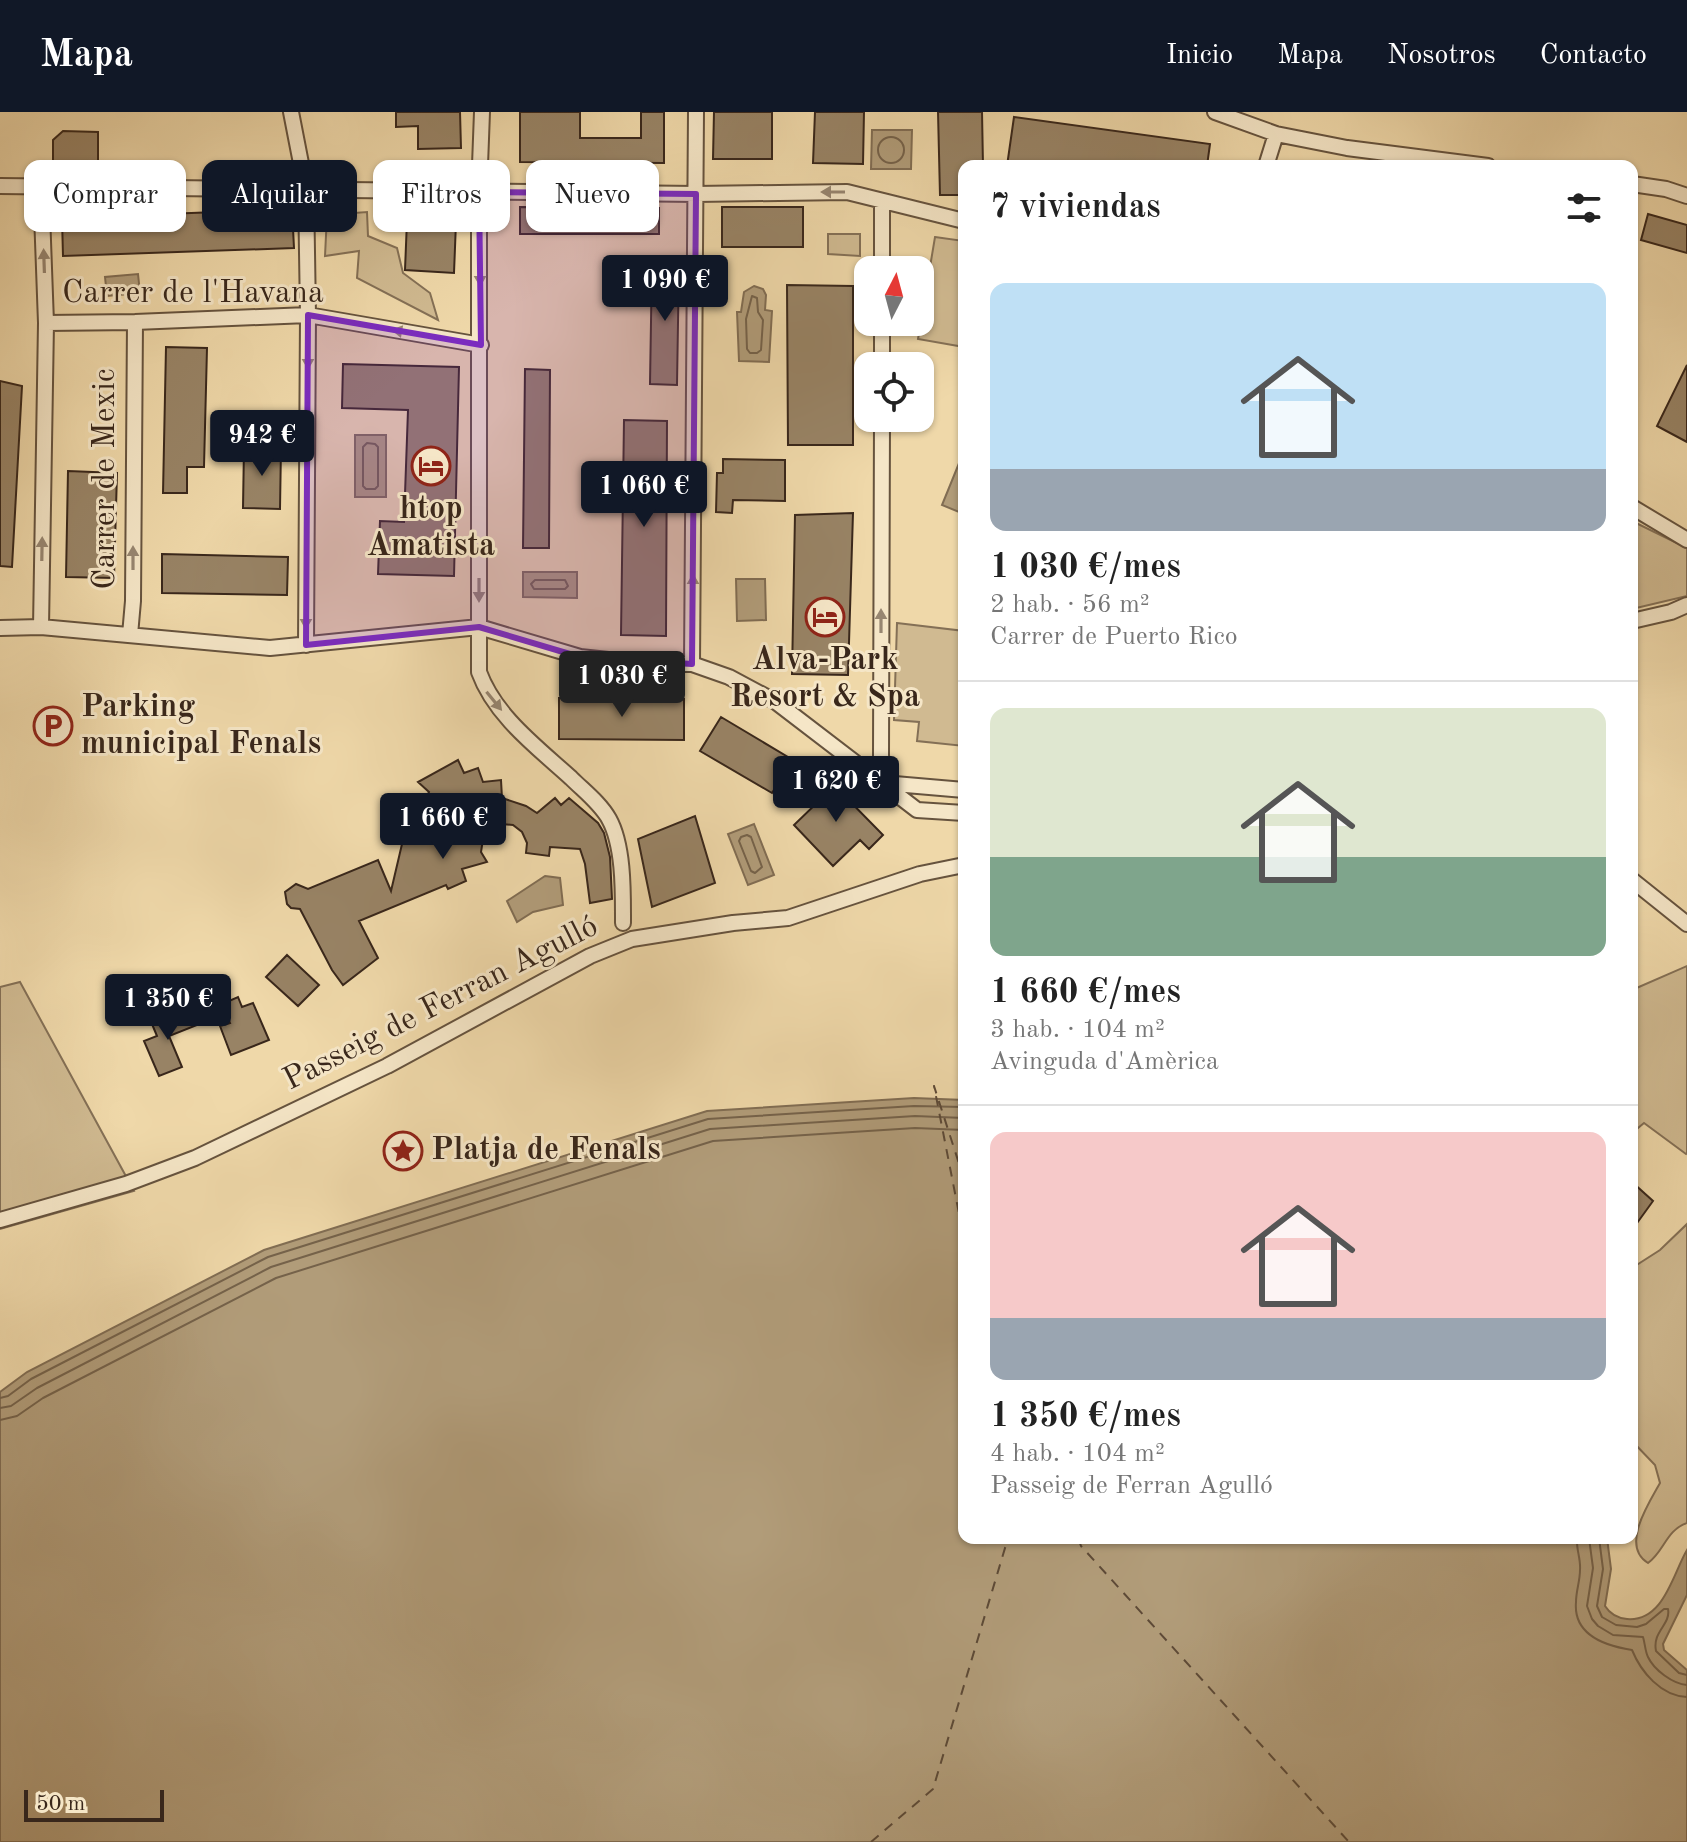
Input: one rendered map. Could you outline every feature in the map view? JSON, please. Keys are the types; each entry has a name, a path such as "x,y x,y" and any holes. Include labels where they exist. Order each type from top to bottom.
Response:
{"street":[{"path":"291,112 300,160"},
{"path":"480,160 482,112"},
{"path":"692,664 696,112"},
{"path":"1215,112 1276,134 1347,148 1441,160"},
{"path":"1268,160 1276,134"},
{"path":"1638,185 1687,196"},
{"path":"0,186 24,186"},
{"path":"510,192 847,192 958,220"},
{"path":"882,202 882,256"},
{"path":"41,627 46,323 43,232"},
{"path":"306,645 307,232"},
{"path":"480,232 479,672 486,691 520,733 590,796 610,821 620,858 623,923"},
{"name":"Carrer de l'Havana","path":"46,323 308,315 481,345"},
{"name":"Carrer de Mexic","path":"130,635 133,601 135,322"},
{"path":"882,432 883,783"},
{"path":"1638,511 1687,540"},
{"path":"1638,619 1687,605"},
{"path":"0,617 41,627"},
{"path":"0,628 41,627 270,648 479,627 580,657 646,664 692,664 729,677 776,702 917,810 958,813"},
{"path":"883,783 958,789"},
{"name":"Passeig de Ferran Agulló","path":"0,1220 126,1184 195,1158 387,1066 590,956 632,939 788,918 920,874 958,866"},
{"path":"1638,885 1687,924"}],"highlighted area":[{"path":"479,192 696,194 692,664 580,657 479,627 306,645 308,315 481,345"}],"shaded area":[{"path":"367,212 368,236 397,248 403,273 430,293 438,320 357,278 359,251 325,256 326,232 357,232 357,213"},
{"path":"828,234 860,234 860,256 828,254"},
{"path":"935,237 958,240 958,346 918,339 918,336 934,336 932,256"},
{"path":"1638,524 1687,548 1687,596 1638,608"},
{"path":"897,623 958,630 958,745 917,741 919,722 894,720"},
{"path":"1687,966 1686,1154 1644,1123 1638,1128 1638,987"},
{"path":"20,982 134,1191 0,1229 0,987"},
{"path":"1687,1224 1687,1523 1674,1531 1648,1563 1640,1556 1637,1546 1638,1530 1660,1483 1655,1465 1638,1447 1638,1264 1660,1250"}],"water":[{"path":"872,130 912,130 911,169 871,169"},
{"path":"138,274 140,293 107,296 105,277"},
{"path":"754,286 763,289 766,295 765,310 772,311 769,362 739,361 737,312 741,312 744,292"},
{"path":"355,435 386,435 386,497 355,497"},
{"path":"958,466 958,512 942,505"},
{"path":"523,572 577,572 577,598 523,597"},
{"path":"736,579 765,579 766,620 737,621"},
{"path":"754,824 774,875 748,885 728,834"},
{"path":"545,876 560,878 563,905 533,912 517,922 507,901"},
{"path":"914,1098 958,1100 958,1544 1608,1544 1611,1569 1605,1606 1614,1615 1627,1619 1640,1618 1659,1605 1687,1550 1687,1595 1663,1644 1664,1650 1687,1670 1687,1842 0,1842 0,1392 27,1372 264,1250 707,1111"}],"building":[{"path":"396,112 460,112 461,148 418,149 418,126 396,127"},
{"path":"520,112 580,112 580,138 641,138 641,112 664,112 664,163 659,163 659,160 520,162"},
{"path":"714,112 772,112 772,159 713,159"},
{"path":"815,112 864,112 863,164 813,163"},
{"path":"938,112 982,112 983,160 958,160 958,195 940,195"},
{"path":"1014,117 1210,144 1208,160 1008,160"},
{"path":"63,131 98,132 98,160 53,160 53,140"},
{"path":"520,207 526,207 526,232 659,232 659,234 520,234"},
{"path":"722,207 803,207 803,247 722,247"},
{"path":"186,213 202,213 202,232 293,232 294,248 63,256 62,232 186,232"},
{"path":"1648,214 1687,225 1687,253 1641,240"},
{"path":"407,232 456,232 454,273 405,270"},
{"path":"652,261 679,261 677,385 650,384"},
{"path":"787,285 853,286 853,445 788,445"},
{"path":"166,347 207,348 204,467 187,467 187,493 163,493"},
{"name":"htop Amatista","path":"343,364 459,367 454,576 378,574 380,521 404,522 408,410 342,408"},
{"path":"1687,365 1687,442 1657,426"},
{"path":"525,369 550,370 549,548 523,548"},
{"path":"0,381 22,386 12,567 0,566"},
{"path":"624,420 667,421 666,636 621,635"},
{"path":"244,447 281,447 280,509 243,508"},
{"path":"723,459 785,460 785,501 733,500 732,513 716,512 717,473 723,473"},
{"path":"68,471 117,473 114,578 66,577"},
{"path":"853,513 848,675 792,674 795,515"},
{"path":"162,554 288,557 287,595 162,593"},
{"path":"559,698 684,699 684,740 559,739"},
{"path":"721,717 793,760 772,793 700,751"},
{"path":"458,760 464,773 478,768 483,782 501,780 502,798 537,813 555,798 561,805 569,798 598,823 610,857 612,899 590,903 580,849 550,847 549,856 526,853 527,843 522,832 513,825 490,827 483,839 481,852 487,862 462,869 466,881 448,889 446,885 359,921 378,958 343,985 300,909 287,904 285,892 296,884 308,889 378,860 391,891 406,827 442,814 423,804 429,792 418,782"},
{"path":"826,777 883,835 869,849 860,840 833,866 794,825 821,799 812,790"},
{"path":"695,816 715,883 652,907 638,839"},
{"path":"287,955 319,985 298,1006 266,977"},
{"path":"238,997 242,1007 253,1003 269,1040 231,1055 220,1026 230,1023 222,1004"},
{"path":"191,1011 197,1025 169,1036 182,1067 159,1076 144,1041 157,1036 152,1024"},
{"path":"1638,1187 1653,1201 1638,1222"}],"ferry route":[{"path":"958,1160 934,1086 958,1208"},
{"path":"871,1842 933,1789 1006,1544"},
{"path":"1080,1544 1349,1842"}],"place":[{"name":"htop Amatista","path":"431,466"},
{"name":"Alva-Park Resort & Spa","path":"825,617"},
{"name":"Parking municipal Fenals","path":"53,726"},
{"name":"Platja de Fenals","path":"403,1151"}]}
